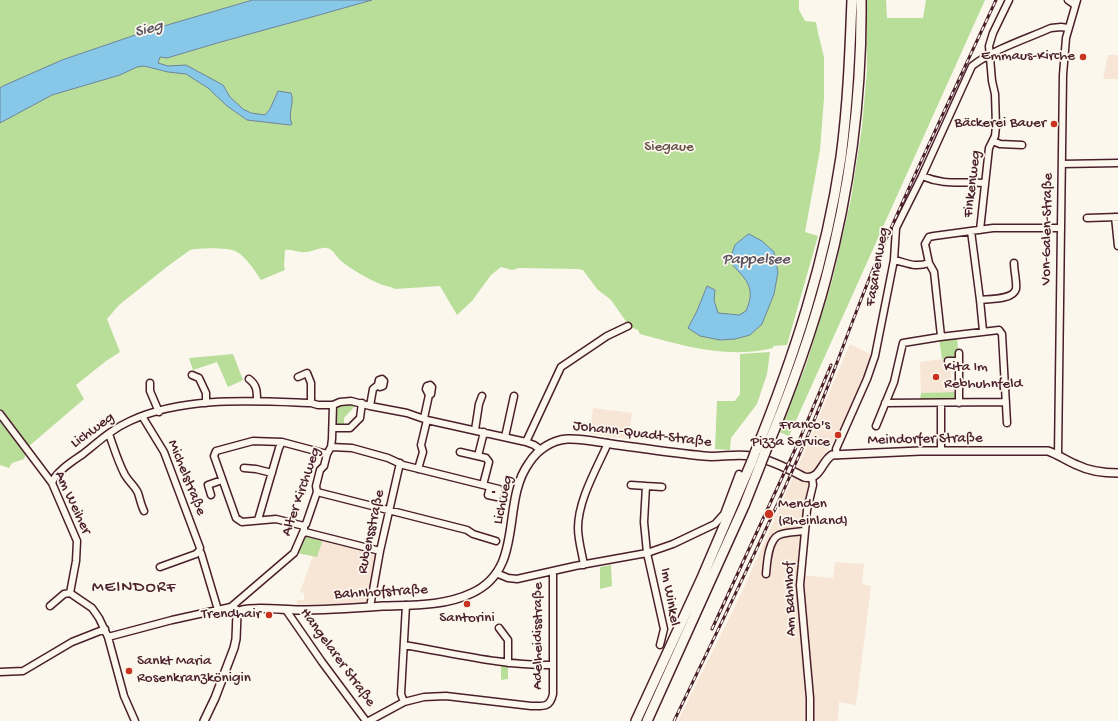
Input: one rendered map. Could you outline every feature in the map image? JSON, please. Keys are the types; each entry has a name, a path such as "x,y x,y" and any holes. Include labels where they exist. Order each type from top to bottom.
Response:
{"highway":[{"path":"647,721 744,506 815,281 836,190 844,137 850,74 851,0"},
{"path":"636,721 758,458 800,363 826,279 836,236 850,157 858,88 861,0"}],"main road":[{"name":"Johann-Quadt-Straße","path":"541,450 556,441 568,438 708,457 742,455 767,460 804,477 812,477"},
{"name":"Lichweg","path":"496,573 505,559 508,548 516,496 521,478 528,463 541,450"},
{"name":"Meindorfer Straße","path":"837,455 941,450 990,452 1048,451 1078,466 1097,471 1118,473"},
{"path":"812,477 817,475 827,459 832,455 837,455"},
{"name":"Bahnhofstraße","path":"240,611 246,609 286,610 370,607 446,601 463,597 480,589 496,573"},
{"path":"204,721 217,694 234,648 237,632 237,618 240,611"}],"street":[{"path":"990,55 989,46 993,34 1009,0"},
{"name":"Von-Galen-Straße","path":"1058,455 1063,75 1068,28 1076,2 1068,0"},
{"name":"Fasanenweg","path":"837,455 836,449 867,379 875,356 894,260 896,228 922,176 972,66 990,55 1051,28 1068,28"},
{"name":"Finkenweg","path":"980,230 989,148 995,136 996,110 990,55"},
{"name":"Finkenweg","path":"993,141 1000,144 1022,145"},
{"path":"1062,164 1118,163"},
{"path":"922,176 938,182 985,183"},
{"path":"1087,218 1117,217 1118,246"},
{"path":"941,336 934,272 929,263 925,244 929,237 993,228 1061,228"},
{"path":"971,231 983,332"},
{"path":"894,260 912,266 920,266 929,263"},
{"path":"980,300 1010,297 1014,293 1016,289 1014,263"},
{"path":"526,442 561,367 607,336 628,326"},
{"path":"876,426 894,382 903,343 941,336 999,330 1002,334 1007,422"},
{"path":"959,353 959,403"},
{"path":"948,361 959,360"},
{"path":"298,377 307,373 311,383 311,402"},
{"path":"192,375 199,378 206,393 206,403"},
{"path":"249,379 257,388 257,401"},
{"path":"150,383 150,391 158,412"},
{"path":"370,406 373,389 378,385"},
{"path":"418,469 423,452 421,445 429,395"},
{"path":"475,430 479,404 482,396"},
{"path":"505,437 514,396"},
{"name":"Lichweg","path":"52,483 54,477 116,428 130,420 142,416 188,404 257,401 311,402 318,405 333,405 345,400 526,442 541,450"},
{"path":"885,403 1006,402"},
{"path":"941,403 941,450"},
{"path":"332,428 350,428 360,418 362,404"},
{"name":"Alter Kirchweg","path":"231,607 294,553 303,534 304,526 317,492 316,486 320,470 324,466 327,454 331,447 333,405"},
{"name":"Am Weiher","path":"0,414 52,483 78,541 70,593"},
{"name":"Michelstraße","path":"142,416 164,452 200,548 199,551 201,553 218,610"},
{"path":"478,456 484,432"},
{"path":"108,434 127,479 138,493 144,511"},
{"path":"304,526 276,518 239,521 236,518 232,508 214,456 216,451 253,441 282,442 327,454"},
{"path":"258,520 282,442"},
{"path":"584,565 578,529 579,515 587,489 608,443"},
{"path":"331,447 352,448 388,458 418,469 490,487"},
{"path":"460,452 486,458 489,462 482,485"},
{"name":"Rubensstraße","path":"370,607 380,551 400,463"},
{"path":"244,468 272,473"},
{"path":"496,573 508,578 517,579 647,553 673,544 715,524 724,514 739,474"},
{"name":"Am Bahnhof","path":"810,721 810,698 800,585 804,531 813,485 812,477"},
{"path":"211,495 208,485 222,480"},
{"path":"631,485 662,487"},
{"path":"646,486 644,522 647,553"},
{"path":"317,492 467,530 473,534 496,541"},
{"path":"766,574 768,553 776,537 782,534 804,531"},
{"path":"303,534 305,532 380,551"},
{"path":"160,567 196,554 199,551"},
{"name":"Im Winkel","path":"647,553 664,629 660,645"},
{"name":"Adelheidisstraße","path":"404,702 413,698 437,696 486,702 542,706 548,704 553,694 552,571"},
{"path":"50,606 64,594 70,593 92,608 99,618 108,637 124,696 135,721"},
{"path":"369,721 404,702 401,694 406,605"},
{"path":"108,637 172,620 231,607"},
{"name":"Bahnhofstraße","path":"231,607 240,611"},
{"name":"Hangelarer Straße","path":"286,610 366,721"},
{"path":"0,672 23,671 72,642 104,628"},
{"path":"499,628 508,640 508,663"},
{"path":"404,645 508,663 552,665"}],"shaded area":[{"path":"1108,55 1118,55 1118,79 1103,79"},
{"path":"850,344 872,355 867,373 853,408 817,468 805,505 797,575 833,578 835,562 864,564 862,584 871,586 856,705 839,702 838,721 678,721 741,594 800,462"},
{"name":"Kita Im Rebhuhnfeld","path":"943,359 943,363 957,362 957,366 951,366 951,379 954,379 954,392 921,393 920,362"},
{"path":"593,408 632,413 628,439 590,434"},
{"path":"307,535 377,553 368,600 365,603 297,605 297,600 304,600 304,593 300,592 313,556"}],"green space":[{"name":"Siegaue","path":"0,0 799,0 799,10 805,21 816,22 824,57 824,98 820,150 805,232 818,236 787,345 773,346 773,348 756,351 722,352 689,347 640,334 638,330 630,327 611,300 597,289 583,270 577,269 519,268 512,270 501,267 491,275 472,301 457,315 440,286 395,289 382,285 349,267 327,248 303,252 285,250 285,270 261,280 247,261 233,250 207,248 194,249 190,250 168,266 119,305 107,319 120,352 106,361 76,385 84,399 28,447 24,459 12,463 9,468 0,465"},
{"path":"866,0 886,0 887,18 923,18 926,0 985,0 789,436 779,432 806,365 832,281 851,199 862,127 867,70"},
{"path":"957,336 958,352 956,358 942,359 939,338 942,340"},
{"path":"770,352 767,374 757,404 731,438 730,450 715,449 717,401 735,401 740,394 740,354"},
{"path":"233,354 243,380 228,387 217,362 193,370 189,358"},
{"path":"957,392 957,400 920,400 921,393"},
{"path":"339,405 356,405 344,418 344,426 336,426 336,409"},
{"path":"307,535 323,539 317,557 297,553 303,536"},
{"path":"611,565 612,586 600,589 600,567"},
{"path":"501,664 506,665 508,669 508,679 501,680"}],"water":[{"path":"253,0 372,0 167,58 160,57 158,63 168,66 186,65 223,85 230,97 243,109 251,113 265,115 270,109 278,91 291,93 292,101 290,116 292,124 290,125 247,120 227,106 208,88 186,74 168,72 144,66 137,67 120,75 52,95 0,123 0,88 3,86 62,60 147,31"},
{"name":"Pappelsee","path":"749,234 762,241 774,252 778,272 774,294 762,324 750,335 735,339 720,340 700,336 688,328 707,286 715,290 714,300 718,313 739,315 746,311 750,295 748,283 729,261 735,245"}],"railway":[{"path":"674,721 789,479 823,399 877,260 996,0"},
{"path":"712,629 798,443 831,365"}],"place":[{"name":"Emmaus-Kirche","path":"1083,57"},
{"name":"Bäckerei Bauer","path":"1054,124"},
{"name":"Kita Im Rebhuhnfeld","path":"936,377"},
{"name":"Franco's Pizza Service","path":"838,435"},
{"name":"Menden (Rheinland)","path":"769,514"},
{"name":"Santorini","path":"467,604"},
{"name":"Trendhair","path":"269,615"},
{"name":"Sankt Maria Rosenkranzkönigin","path":"129,671"}],"district":[{"name":"MEINDORF","path":"134,588"}],"water label":[{"name":"Sieg","path":"149,30"}]}
